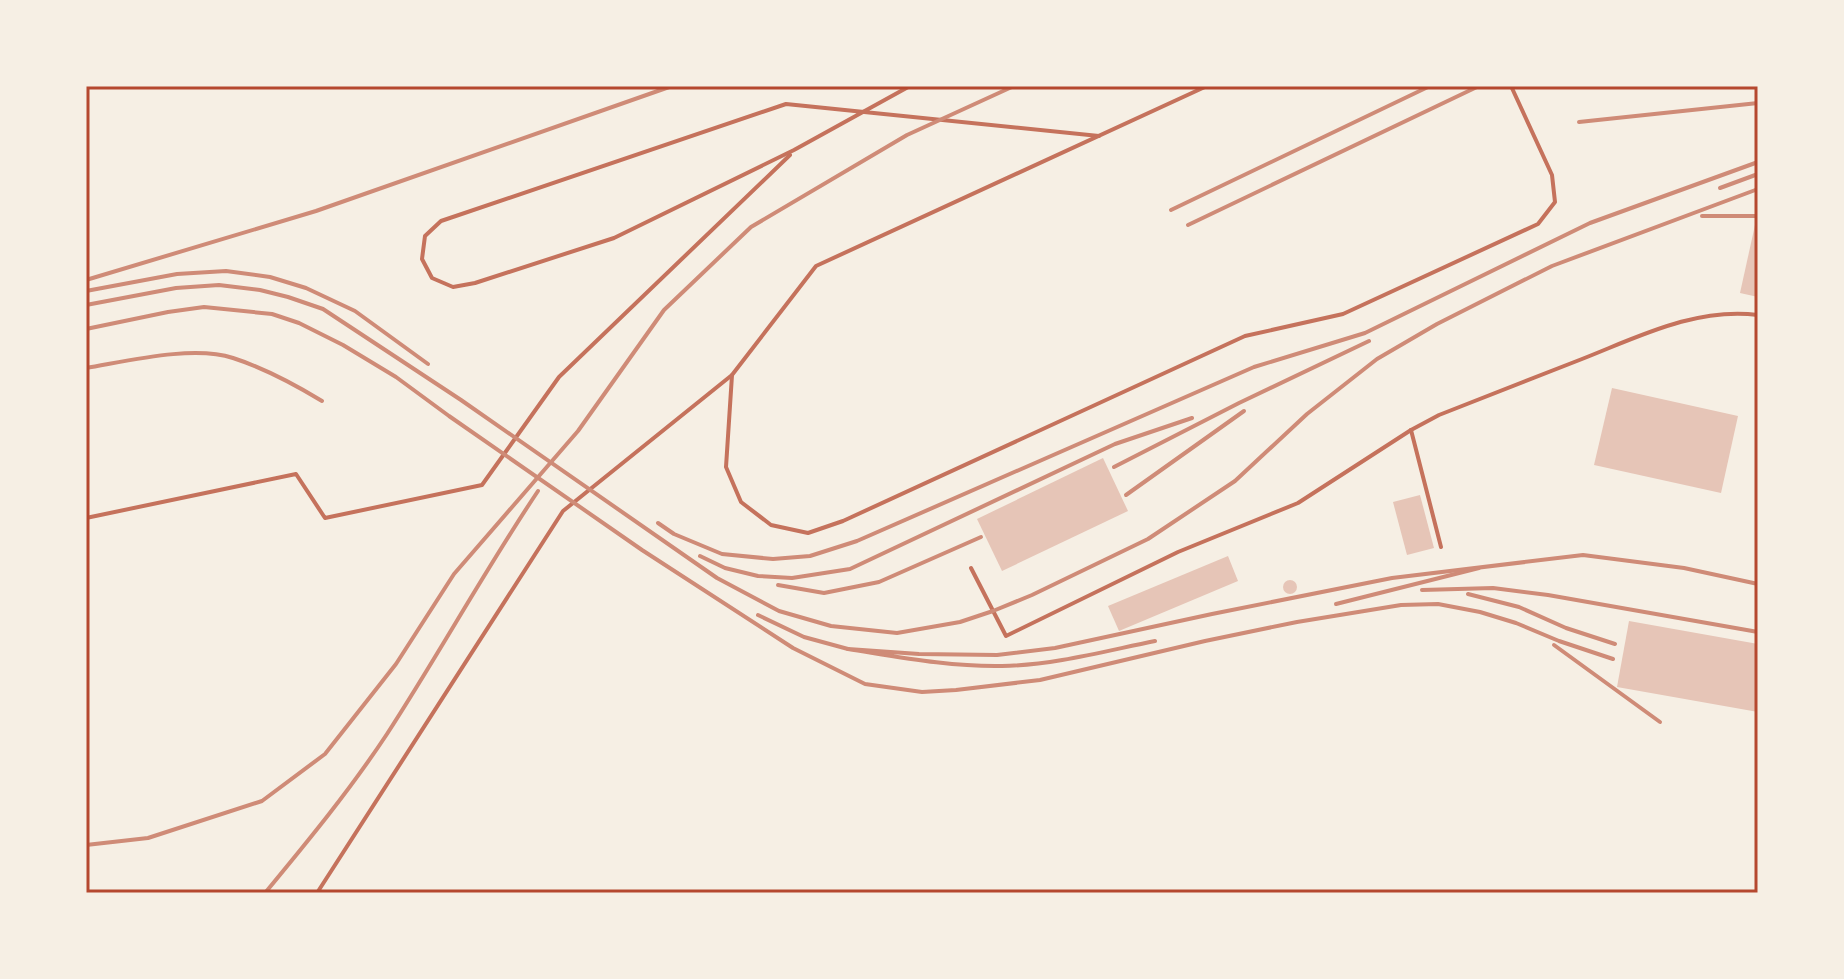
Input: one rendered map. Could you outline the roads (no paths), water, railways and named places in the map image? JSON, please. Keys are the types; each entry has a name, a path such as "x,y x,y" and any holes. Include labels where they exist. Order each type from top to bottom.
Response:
{"lane":[{"path":"910,86 794,150 614,238 475,283 453,287 432,278 422,259 425,236 441,221 786,104 825,108 1017,127 1099,136"},
{"path":"317,893 563,511 732,375 816,266 1207,86"},
{"path":"732,375 726,467 741,502 771,525 808,533 843,521 1245,336 1343,314 1538,224 1555,202 1552,175 1511,86"},
{"path":"86,518 296,474 325,518 482,485 559,377 794,150"},
{"path":"971,568 1006,636 1178,552 1298,503 1439,415 1662,328 1705,315 1738,312 1758,315"},
{"path":"1411,430 1441,547"}],"railway":[{"path":"86,280 316,211 672,86"},
{"path":"86,845 148,838 262,801 325,754 396,664 454,574 578,431 664,310 751,227 907,135 1014,86"},
{"path":"1171,210 1430,86"},
{"path":"1188,225 1479,86"},
{"path":"1579,122 1758,103"},
{"path":"658,523 674,534 722,554 773,559 810,556 857,541 1254,367 1365,333 1590,223 1758,162"},
{"path":"1720,188 1758,174"},
{"path":"86,305 176,288 219,285 260,290 323,309 461,400 717,578 779,611 831,626 897,633 960,622 993,611 1148,539 1235,481 1307,414 1377,359 1437,324 1552,266 1758,189"},
{"path":"1702,216 1758,216"},
{"path":"86,291 177,274 226,271 270,277 306,288 355,311 428,364"},
{"path":"86,329 204,307 272,314 299,323 396,377 642,550 793,648 865,684 922,692 1040,680 1205,641 1401,605 1438,604 1480,612 1613,659"},
{"path":"1114,467 1369,341"},
{"path":"86,368 160,356 217,354 267,372 322,401"},
{"path":"1126,495 1244,411"},
{"path":"700,556 725,568 758,576 792,578 850,569 1115,444 1192,418"},
{"path":"265,893 373,755 538,491"},
{"path":"778,585 824,593 879,582 981,537"},
{"path":"1155,641 1060,660 1002,666 944,663 848,649 997,655 1055,648 1392,578 1583,555 1684,568 1758,584"},
{"path":"1336,604 1479,568"},
{"path":"1422,590 1493,588 1758,632"},
{"path":"1468,594 1519,607 1566,628 1615,644"},
{"path":"758,615 804,637 848,649"},
{"path":"1554,645 1660,722"}]}
